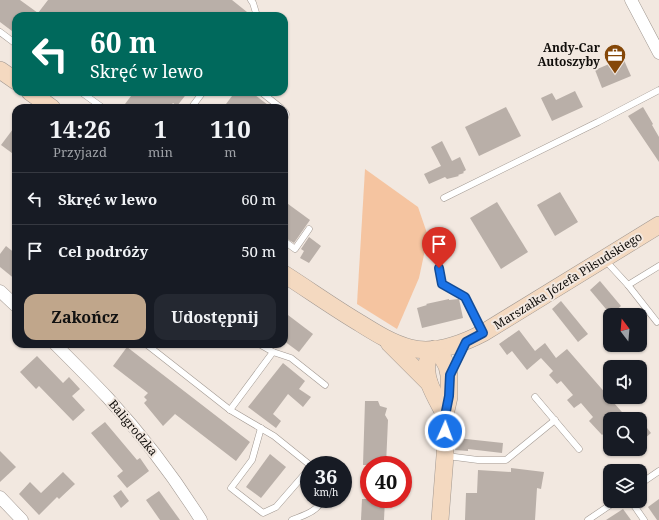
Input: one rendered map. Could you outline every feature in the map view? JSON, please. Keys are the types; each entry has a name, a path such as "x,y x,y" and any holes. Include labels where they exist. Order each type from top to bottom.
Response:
{"main road":[{"path":"0,70 12,79"},
{"path":"36,96 46,104"},
{"name":"Marszałka Józefa Piłsudskiego","path":"288,277 383,338 410,348 435,349 456,346 483,333 659,225"},
{"path":"383,338 429,383"},
{"path":"450,375 466,342"},
{"path":"440,520 445,456 445,416 449,396 450,375 442,357 435,349 428,358 426,369 429,383 445,416"}],"street":[{"path":"631,0 659,53"},
{"path":"0,291 12,302"},
{"name":"Baligrodzka","path":"59,348 135,428 170,474 200,520"},
{"path":"0,497 22,520"}],"lane":[{"path":"251,0 256,12"},
{"path":"0,32 12,41"},
{"path":"444,198 598,122 659,90"},
{"path":"86,96 98,104"},
{"path":"266,96 276,104"},
{"path":"288,244 295,249 309,229"},
{"path":"604,259 628,285 657,322"},
{"path":"628,285 659,266"},
{"path":"439,268 442,284 465,297 483,333"},
{"path":"151,348 230,410 274,436 300,457"},
{"path":"266,348 291,358 325,385"},
{"path":"230,410 273,352"},
{"path":"534,397 579,449"},
{"path":"445,456 478,460 506,460 555,420"},
{"path":"260,428 252,460 231,488 263,513 276,507 300,479"},
{"path":"647,479 659,471"},
{"path":"292,520 318,508"},
{"path":"589,520 606,508"},
{"path":"636,508 644,520"}],"shaded area":[{"path":"365,169 418,207 428,236 419,278 397,329 357,304"}],"building":[{"path":"0,0 20,0 37,12 12,12 12,31 0,22"},
{"path":"48,0 232,0 247,12 39,12"},
{"path":"623,58 631,76 602,88 595,70"},
{"path":"575,91 583,107 552,121 541,98 552,93 556,100"},
{"path":"131,96 185,96 179,104 125,104"},
{"path":"232,96 256,96 267,104 226,104"},
{"path":"506,107 521,136 479,156 465,127"},
{"path":"643,107 659,137 659,162 628,116"},
{"path":"12,130 12,153 1,145"},
{"path":"442,141 452,161 460,157 466,170 463,172 464,173 458,175 459,176 447,179 445,177 429,184 424,174 441,166 431,147"},
{"path":"560,192 578,222 555,236 537,205"},
{"path":"497,202 528,252 501,269 470,218"},
{"path":"288,204 310,220 294,243 288,239"},
{"path":"309,237 321,246 309,263 300,258 304,251 301,249"},
{"path":"6,246 12,251 12,277 0,267 0,254"},
{"path":"600,281 621,306 619,308 605,308 590,290"},
{"path":"449,299 459,299 463,318 422,328 417,308 427,305 426,304"},
{"path":"561,301 588,334 578,342 552,309"},
{"path":"288,315 313,334 299,352 288,344"},
{"path":"519,330 535,351 545,343 556,358 567,349 603,390 603,404 615,404 622,412 603,412 602,435 589,421 593,417 581,403 574,408 567,400 573,395 561,381 557,384 549,375 553,371 541,358 527,370 512,351 507,355 499,344"},
{"path":"126,348 128,348 250,442 236,461 175,414 163,426 144,403 147,400 144,397 148,393 113,366"},
{"path":"37,356 63,383 69,377 80,389 72,396 85,410 73,421 39,386 36,389 20,372"},
{"path":"283,363 305,381 299,389 311,397 303,407 288,394 273,414 281,421 276,428 248,407"},
{"path":"365,401 378,401 380,406 387,408 385,415 388,420 386,456 363,456"},
{"path":"105,422 137,460 140,458 149,471 127,488 117,476 123,471 91,433"},
{"path":"647,428 651,433 647,436"},
{"path":"457,438 503,443 502,453 468,449 468,451 455,450"},
{"path":"0,451 16,467 0,482"},
{"path":"270,454 286,467 261,498 246,487"},
{"path":"511,468 544,472 541,489 537,488 535,520 465,520 466,493 477,493 478,470 511,472"},
{"path":"63,472 75,484 59,499 57,497 39,515 19,494 30,482 41,493"},
{"path":"121,490 129,501 121,508 113,496"},
{"path":"159,491 180,520 160,520 146,500"},
{"path":"659,499 659,520 657,520 648,507"},
{"path":"362,508 385,508 384,520 361,520"},
{"path":"623,509 631,520 606,520"}],"place":[{"name":"Andy-Car Autoszyby","path":"615,74"}],"route":[{"path":"439,268 442,284 465,297 483,333 466,342 450,375 449,396 445,416 445,431"}]}
